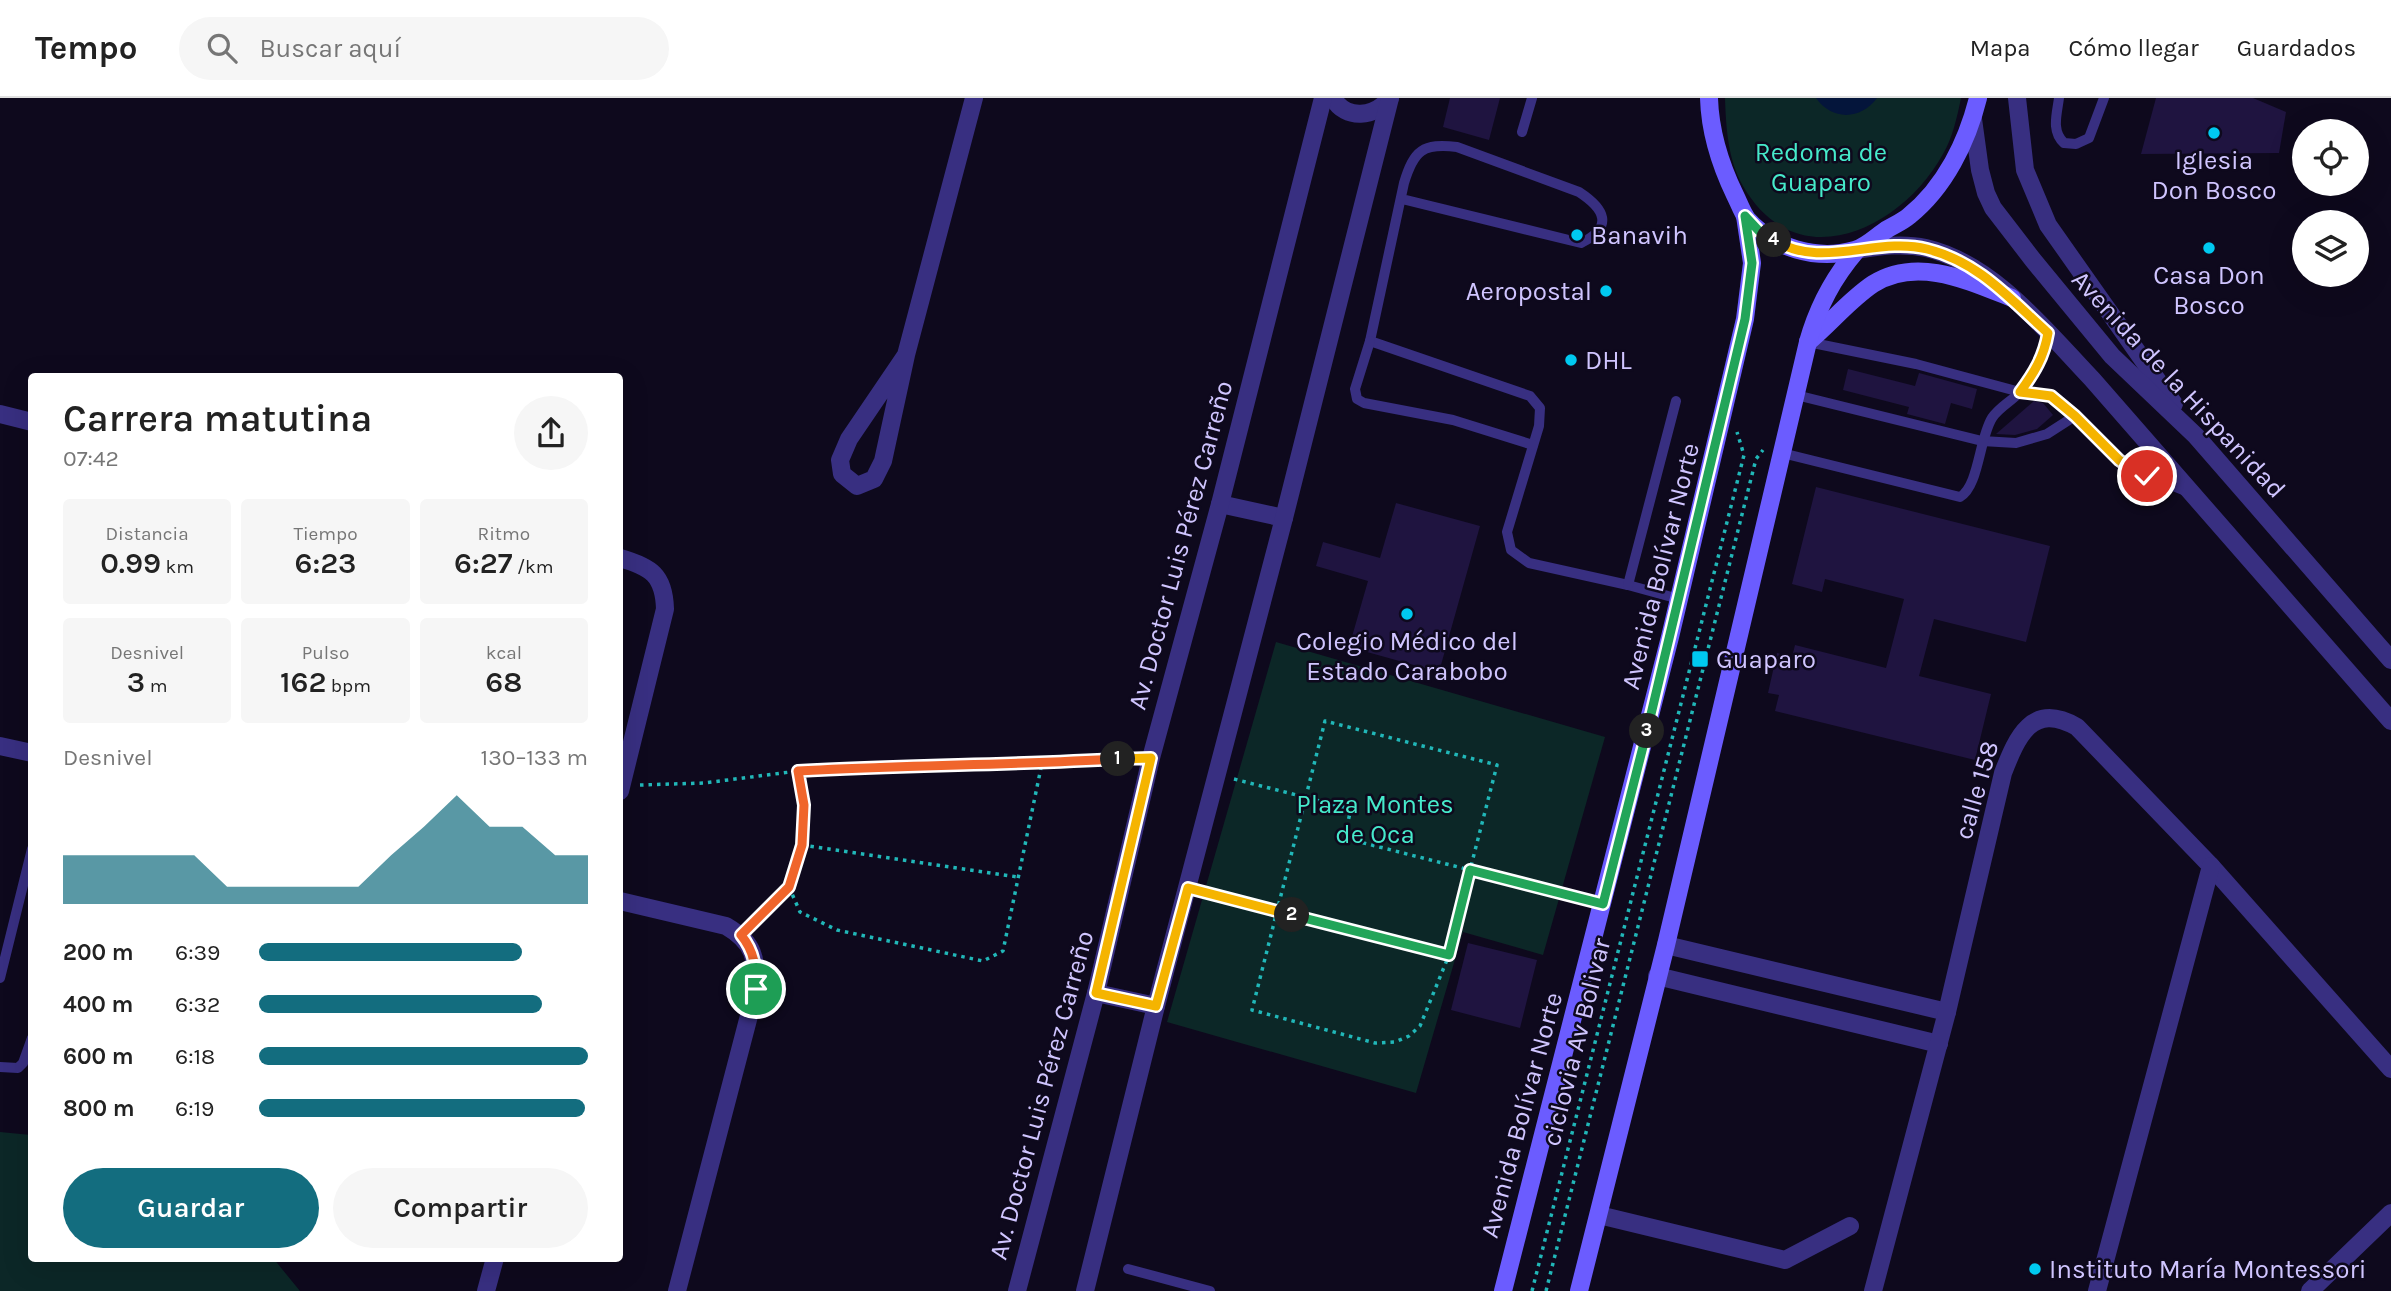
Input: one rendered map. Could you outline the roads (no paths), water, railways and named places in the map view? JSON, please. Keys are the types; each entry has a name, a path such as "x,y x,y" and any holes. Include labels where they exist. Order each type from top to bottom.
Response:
{"main road":[{"path":"1709,98 1711,124 1719,158 1745,216 1759,231 1779,244 1801,251 1824,253 1857,250"},
{"path":"1579,1291 1666,945 1808,342 1825,294 1839,271 1857,250 1907,218 1939,185 1973,119 1978,98"},
{"name":"Avenida Bolívar Norte","path":"1503,1291 1679,599 1745,319 1752,263 1745,216"},
{"path":"1808,342 1872,285 1891,275 1937,272 1964,279 2012,299"}],"street":[{"path":"906,355 855,430 840,460 842,474 857,485 874,479 883,461 906,355 974,98"},
{"name":"Av. Doctor Luis Pérez Carreño","path":"1017,1291 1096,993 1151,758 1220,505 1323,98"},
{"path":"1333,98 1344,110 1364,115 1375,112 1390,98"},
{"path":"1085,1291 1390,98"},
{"path":"2017,98 2025,170 2048,225 2196,436"},
{"name":"Avenida de la Hispanidad","path":"1973,119 1980,170 1993,208 2039,269 2112,356 2196,436 2391,660"},
{"path":"1857,250 1888,245 1925,248 1953,257 1976,269 2012,299 2048,333 2391,721"},
{"path":"0,414 28,421"},
{"path":"1220,505 1284,519"},
{"path":"623,559 640,564 656,575 664,590 665,609 623,776"},
{"name":"calle 158","path":"1877,1290 1947,1012 2003,773 2018,737 2036,720 2058,719 2077,727 2211,866 2391,1069"},
{"path":"0,746 28,753"},
{"path":"2097,1291 2211,866"},
{"path":"623,902 726,926 741,935 751,947 756,965 756,989 677,1291"},
{"path":"1666,945 1947,1012"},
{"path":"1657,976 1939,1044"},
{"path":"1096,993 1156,1006"},
{"path":"2310,1291 2391,1213"},
{"path":"1599,1215 1785,1260 1850,1226"},
{"path":"486,1291 494,1262"}],"lane":[{"path":"1522,132 1532,98"},
{"path":"2059,98 2055,130 2064,143 2076,144 2089,138 2104,98"},
{"path":"1402,199 1581,243 1594,236 1600,228 1603,215 1596,203 1579,192 1457,148 1437,145 1423,148 1410,163 1370,341 1355,389 1357,399 1364,403 1453,420 1533,445"},
{"path":"1782,453 1960,497 1968,492 1971,485 1982,441 1993,416 2020,392 2037,369 2045,351 2048,333"},
{"path":"1370,341 1530,396 1540,408 1539,426 1507,532 1511,550 1528,563 1679,599"},
{"path":"1808,342 1916,364 2020,392 2051,396 2133,470 2176,486 2194,496"},
{"path":"1796,395 1982,441 2016,443 2047,434 2075,416"},
{"path":"1628,585 1676,401"},
{"path":"0,978 28,865"},
{"path":"0,1068 19,1068 28,1049"},
{"path":"1128,1269 1210,1291"}],"water":[{"path":"1816,98 1877,98 1863,111 1846,115 1830,111"}],"place":[{"name":"Iglesia Don Bosco","path":"2214,133"},
{"name":"Banavih","path":"1577,235"},
{"name":"Casa Don Bosco","path":"2209,248"},
{"name":"Aeropostal","path":"1606,291"},
{"name":"DHL","path":"1571,360"},
{"name":"Colegio Médico del Estado Carabobo","path":"1407,614"},
{"name":"Guaparo","path":"1700,659"},
{"name":"Instituto María Montessori","path":"2035,1269"}],"park label":[{"name":"Redoma de Guaparo","path":"1821,167"},
{"name":"Plaza Montes de Oca","path":"1375,819"}]}
